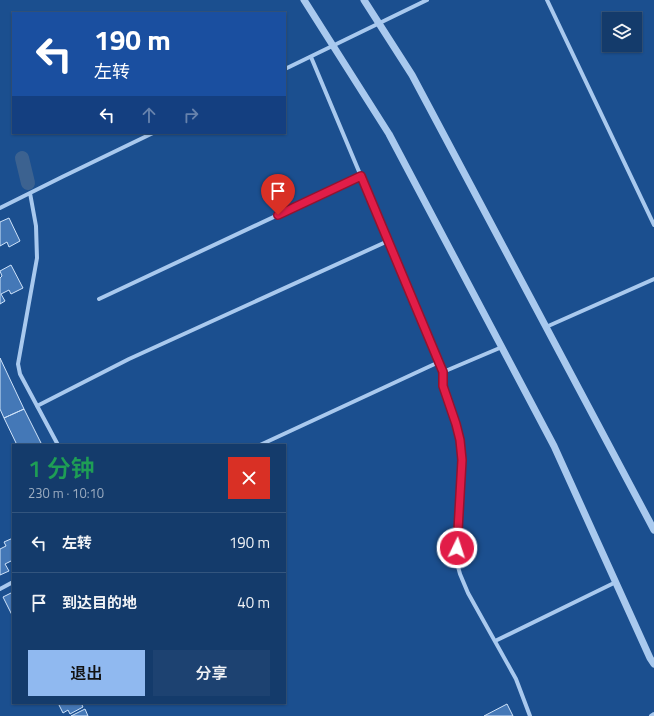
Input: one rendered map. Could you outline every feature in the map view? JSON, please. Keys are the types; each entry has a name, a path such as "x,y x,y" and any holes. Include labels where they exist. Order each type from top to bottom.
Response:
{"street":[{"path":"304,0 389,134 502,347 554,446 654,664"},
{"path":"364,0 412,75 654,530"},
{"path":"286,69 427,0"},
{"path":"547,0 654,225"},
{"path":"311,57 443,372 443,386 456,424 460,440 462,460 456,559 460,574 468,593 516,679 530,716"},
{"path":"0,208 151,134"},
{"path":"99,300 361,176"},
{"path":"30,193 36,226 38,258 18,364 20,374 57,444"},
{"path":"37,406 129,360 388,241"},
{"path":"546,327 654,280"},
{"path":"443,372 502,347"},
{"path":"262,444 439,362"},
{"path":"495,640 616,582"},
{"path":"0,589 12,583"}],"building":[{"path":"9,218 20,241 9,247 7,242 0,246 0,222"},
{"path":"11,265 23,288 11,294 9,290 1,294 5,301 0,304 0,278 2,276 0,271"},
{"path":"0,358 24,409 4,418 0,409"},
{"path":"24,409 42,444 17,444 4,418"},
{"path":"12,538 12,560 5,564 9,571 0,575 0,549 6,546 4,542"},
{"path":"12,592 12,615 3,597"},
{"path":"58,704 82,704 83,707 70,714 68,710 63,713"},
{"path":"507,704 513,716 484,716"},
{"path":"85,709 88,716 71,716"}],"waterway":[{"path":"22,158 28,183"}],"route":[{"path":"278,215 361,176 443,372 443,386 456,424 460,440 462,460 457,548"}]}
